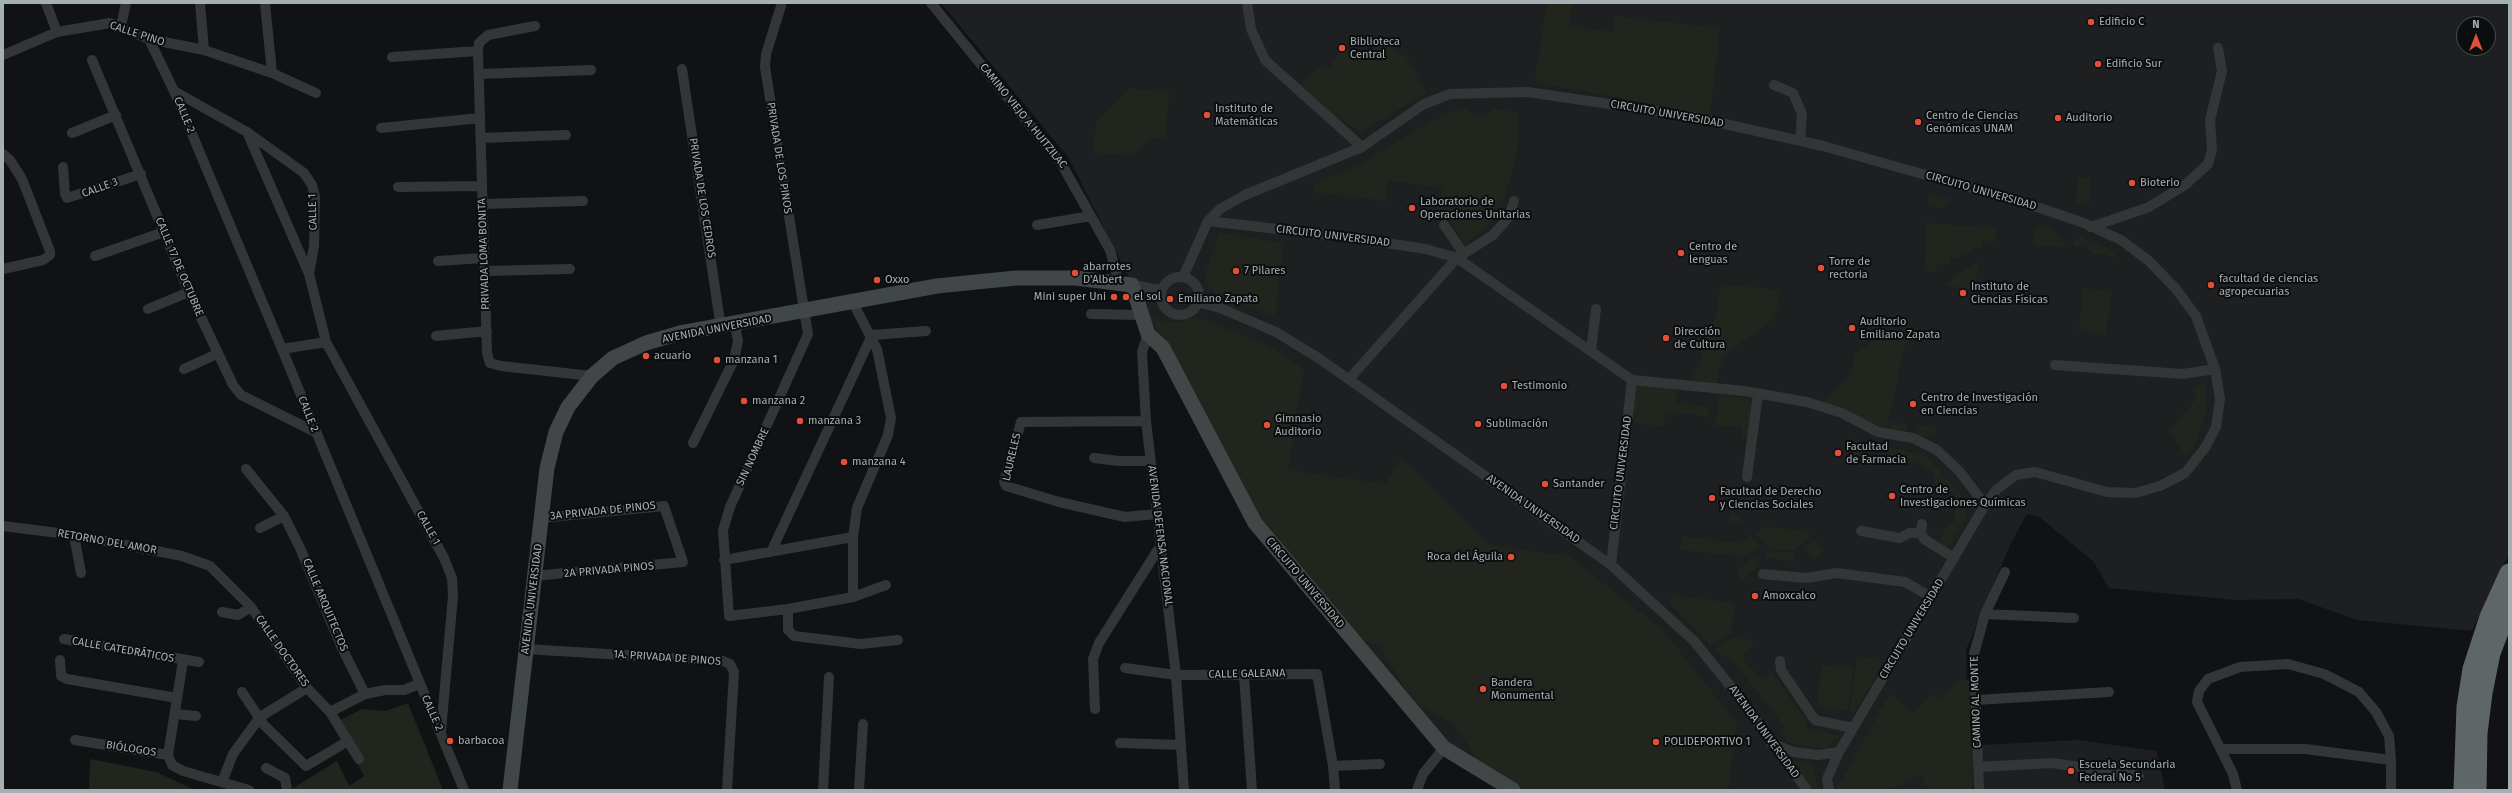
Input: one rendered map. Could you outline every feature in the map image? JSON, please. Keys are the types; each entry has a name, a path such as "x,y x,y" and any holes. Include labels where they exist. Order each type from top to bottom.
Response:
{"highway":[{"path":"2463,790 2466,707 2472,669 2489,617 2509,573"},
{"path":"2477,790 2478,732 2483,693 2491,653 2509,606"}],"street":[{"path":"46,3 57,32"},
{"path":"121,26 126,3"},
{"path":"200,3 204,50"},
{"path":"265,3 272,73"},
{"name":"CAMINO VIEJO A HUITZILAC","path":"931,3 1050,147 1072,179 1110,250 1125,284"},
{"path":"1246,3 1251,29 1265,60 1362,147"},
{"name":"PRIVADA DE LOS PINOS","path":"781,6 766,54 765,67 803,312"},
{"name":"CALLE PINO","path":"3,55 57,32 100,23 121,26 149,39 204,50 272,73 316,93"},
{"path":"392,57 478,47 488,35 535,26"},
{"name":"CALLE 2","path":"149,39 174,91 464,790"},
{"name":"PRIVADA LOMA BONITA","path":"478,47 487,353 490,363 501,366 592,376"},
{"path":"2091,227 2149,206 2185,185 2208,164 2212,150 2210,120 2222,71 2218,48"},
{"name":"CALLE 17 DE OCTUBRE","path":"92,60 141,174 189,292 217,354 233,385 241,395 315,432"},
{"name":"PRIVADA DE LOS CEDROS","path":"682,69 728,326"},
{"path":"479,74 591,70"},
{"path":"1774,85 1793,93 1802,114 1800,141"},
{"name":"CALLE 1","path":"174,91 247,132 304,173 312,185 315,197 314,246 309,274"},
{"name":"CIRCUITO UNIVERSIDAD","path":"1183,277 1208,221 1220,210 1246,195 1362,147 1424,104 1450,94 1528,92 1690,116 1800,141 2025,203 2091,227 2126,244 2149,261 2176,288 2196,316 2216,369 2220,399 2216,427 2205,448 2186,473 2160,486 2135,493 2107,492 2035,472 2016,475 1997,489 1985,505 1839,752 1827,779 1829,790"},
{"path":"72,133 116,115"},
{"path":"381,128 480,118"},
{"name":"CALLE 1","path":"247,132 309,274 326,342 451,571 453,596 441,733"},
{"path":"481,138 566,135"},
{"path":"3,154 10,160 22,178 50,255 43,260 3,269"},
{"name":"CALLE 3","path":"63,167 65,194 67,198 141,174"},
{"path":"398,187 482,186"},
{"path":"482,204 583,201"},
{"path":"1349,379 1461,256 1493,235 1509,217 1514,202"},
{"path":"1036,224 1091,216"},
{"name":"CIRCUITO UNIVERSIDAD","path":"1208,221 1346,237 1426,249 1461,256 1632,380 1758,394 1807,402 1842,413 1878,432 1913,438 1925,442 1960,472 1985,505"},
{"path":"1444,224 1461,256"},
{"path":"95,256 164,232"},
{"path":"438,260 484,258"},
{"path":"485,271 570,269"},
{"path":"1183,277 1194,284 1198,289 1198,302 1190,312 1177,315 1165,309 1162,303 1161,290 1170,279 1183,277"},
{"name":"AVENIDA UNIVERSIDAD","path":"510,790 547,468 556,432 568,407 592,376 613,358 646,343 680,334 937,286 1016,278 1076,278 1125,284"},
{"path":"1125,284 1161,290"},
{"path":"1125,284 1141,315 1148,334"},
{"path":"148,309 189,292"},
{"path":"852,301 872,335 877,349 891,418 888,435 860,502 852,537 853,597"},
{"name":"AVENIDA UNIVERSIDAD","path":"1198,302 1220,308 1276,332 1349,379 1611,565 1694,641 1736,693 1771,743 1807,790"},
{"path":"1591,351 1596,309"},
{"name":"SIN NOMBRE","path":"788,609 729,616 723,530 730,506 808,334 803,312"},
{"path":"1091,314 1141,315"},
{"path":"693,443 734,360 738,341 728,326"},
{"path":"436,336 487,331"},
{"path":"872,335 926,331"},
{"name":"CIRCUITO UNIVERSIDAD","path":"1148,334 1163,348 1255,523 1444,748 1513,790"},
{"name":"AVENIDA DEFENSA NACIONAL","path":"1148,334 1142,352 1146,421 1150,461 1163,551 1176,675 1184,790"},
{"path":"772,550 872,335"},
{"path":"282,349 326,342"},
{"path":"184,369 217,354"},
{"path":"2055,365 2183,374 2216,369"},
{"name":"CIRCUITO UNIVERSIDAD","path":"1611,565 1632,380"},
{"path":"1747,477 1758,394"},
{"name":"LAURELES","path":"1146,421 1021,422 1004,482 1006,486 1059,502 1125,517 1157,514"},
{"path":"1094,458 1119,461 1150,461"},
{"name":"CALLE ARQUITECTOS","path":"246,469 284,516 300,548 365,694"},
{"name":"3A PRIVADA DE PINOS","path":"541,518 664,506 684,562"},
{"path":"260,528 284,516"},
{"name":"RETORNO DEL AMOR","path":"3,526 74,535 182,556 210,566"},
{"path":"1861,531 1900,538 1921,529 1924,538 1954,558"},
{"path":"74,535 81,573"},
{"path":"724,560 772,550 852,537"},
{"path":"1095,709 1093,659 1099,642 1157,551"},
{"name":"2A PRIVADA PINOS","path":"534,576 684,562"},
{"name":"CALLE DOCTORES","path":"210,566 233,586 251,607 307,688 330,712 359,760"},
{"name":"CAMINO AL MONTE","path":"1979,790 1974,654 1985,614 2005,572"},
{"path":"1763,574 1806,578 1836,573 1905,582 1931,597"},
{"path":"886,585 853,597 788,609 788,630 794,636 861,644 898,640"},
{"path":"222,612 238,615 251,607"},
{"path":"1985,614 2074,618"},
{"name":"CALLE CATEDRÁTICOS","path":"64,639 183,661 199,662"},
{"name":"1A. PRIVADA DE PINOS","path":"525,649 723,661 730,664 734,672 727,790"},
{"path":"60,660 61,676 67,679 177,698"},
{"path":"168,756 183,661"},
{"path":"1780,661 1781,670 1815,720 1853,728"},
{"path":"2237,790 2233,774 2222,749 2197,702 2199,691 2208,679 2240,667 2288,664 2324,674 2359,692 2376,712 2389,736 2391,790"},
{"name":"CALLE GALEANA","path":"1125,668 1176,675 1317,674 1333,766"},
{"path":"1244,675 1252,790"},
{"path":"823,790 829,678"},
{"path":"330,712 365,694 385,690 404,690 419,684"},
{"path":"222,782 233,754 260,717 307,688"},
{"path":"242,692 264,725 306,766 348,741"},
{"path":"1976,700 2109,692"},
{"path":"175,714 196,716"},
{"path":"859,790 863,724"},
{"name":"BIÓLOGOS","path":"75,740 168,756 172,765 183,771 249,790"},
{"path":"1120,743 1181,745"},
{"path":"1771,743 1793,752 1818,756 1839,752"},
{"path":"1418,785 1444,748"},
{"path":"2222,749 2304,749 2391,760"},
{"path":"1978,767 2052,763 2139,776"},
{"path":"1335,790 1333,766 1380,764"},
{"path":"266,768 285,778 287,790"}],"shaded area":[{"path":"941,3 2509,3 2509,554 2472,631 2357,620 2298,599 2235,600 2109,588 2093,561 2039,517 2027,514 2010,545 1966,650 1969,790 1519,790 1448,748 1262,529 1157,333 1068,157"},
{"path":"1547,3 1572,3 1570,26 1613,32 1615,16 1720,28 1710,115 1534,82"},
{"path":"1381,40 1406,57 1427,93 1361,132 1322,109 1297,86 1319,67 1329,68 1341,50 1373,51"},
{"path":"1130,88 1169,92 1166,138 1150,138 1133,156 1094,153 1096,122"},
{"path":"1465,107 1475,116 1486,116 1494,108 1519,113 1517,152 1506,192 1496,217 1465,246 1447,216 1439,215 1442,188 1388,181 1385,201 1314,192 1315,184 1367,160 1431,121"},
{"path":"2077,178 2090,178 2089,203 2076,203"},
{"path":"1928,194 1950,199 1950,202 1946,202 1946,208 1928,207"},
{"path":"1927,223 1996,228 1995,242 1983,241 1982,248 1972,247 1971,253 1960,252 1960,258 1950,257 1949,264 1937,263 1936,272 1924,271"},
{"path":"2040,223 2054,229 2068,248 2033,245 2034,231"},
{"path":"1219,233 1283,243 1275,316 1219,296 1205,281 1205,273"},
{"path":"2083,236 2091,245 2095,242 2113,251 2116,257 2093,254 2084,244 2076,247 2072,242"},
{"path":"1979,261 1975,290 1946,286 1957,274"},
{"path":"1721,284 1781,290 1775,318 1723,356 1716,385 1690,382 1702,358 1707,324 1714,323"},
{"path":"2083,288 2112,291 2106,334 2079,331"},
{"path":"1150,316 1168,323 1199,318 1212,322 1267,345 1304,369 1288,470 1385,484 1402,458 1489,545 1569,556 1663,630 1737,723 1728,789 1521,790 1481,765 1454,724 1421,707 1405,689 1380,647 1353,637 1267,528 1230,472"},
{"path":"1910,326 1886,429 1823,402 1851,374 1854,355 1887,330"},
{"path":"1635,383 1678,389 1676,402 1709,407 1708,417 1666,411 1663,427 1635,423 1636,416 1630,415"},
{"path":"2206,383 2206,414 2193,450 2186,457 2169,431 2196,399 2194,387"},
{"path":"1720,394 1753,399 1747,439 1742,438 1742,427 1715,426"},
{"path":"1889,422 1907,424 1906,434 1888,433"},
{"path":"1917,425 1936,427 1934,437 1916,435"},
{"path":"1852,436 1870,452 1869,457 1851,455"},
{"path":"1889,448 1922,454 1932,462 1967,503 1966,516 1947,549 1938,543 1944,530 1955,521 1955,492 1936,489 1934,473 1918,463 1887,459"},
{"path":"1730,514 1738,515 1743,521 1742,525 1729,523"},
{"path":"1765,526 1807,531 1812,536 1793,551 1769,549 1755,534"},
{"path":"1751,535 1760,546 1743,557 1680,550 1682,536 1739,543"},
{"path":"1814,539 1824,550 1813,559 1803,548"},
{"path":"1766,551 1794,553 1793,561 1765,558"},
{"path":"1755,556 1761,564 1743,580 1738,579 1739,568"},
{"path":"1671,595 1735,603 1731,634 1710,645 1670,603"},
{"path":"1729,639 1748,639 1754,642 1742,658 1761,678 1772,672 1807,722 1808,730 1842,735 1825,749 1790,743 1780,734 1786,728 1731,659 1714,651"},
{"path":"1857,657 1885,660 1854,713 1850,711"},
{"path":"1822,665 1853,669 1848,711 1816,707"},
{"path":"1972,679 1973,790 1928,790 1921,774 1886,790 1836,790 1890,693 1913,713 1933,694 1940,698 1959,681"},
{"path":"408,703 443,790 290,790 337,761 349,786 364,776 335,723 362,709 386,711"},
{"name":"Escuela Secundaria Federal No 5","path":"2078,740 2157,751 2165,790 1983,790 1980,745"},
{"path":"90,759 156,772 195,790 89,790"},
{"path":"1791,761 1814,764 1818,790 1814,790"}],"place":[{"name":"Edificio C","path":"2091,22"},
{"name":"Biblioteca Central","path":"1342,48"},
{"name":"Edificio Sur","path":"2098,64"},
{"name":"Instituto de Matemáticas","path":"1207,115"},
{"name":"Auditorio","path":"2058,118"},
{"name":"Centro de Ciencias Genómicas UNAM","path":"1918,122"},
{"name":"Bioterio","path":"2132,183"},
{"name":"Laboratorio de Operaciones Unitarias","path":"1412,208"},
{"name":"Centro de lenguas","path":"1681,253"},
{"name":"Torre de rectoria","path":"1821,268"},
{"name":"7 Pilares","path":"1236,271"},
{"name":"abarrotes D'Albert","path":"1075,273"},
{"name":"Oxxo","path":"877,280"},
{"name":"facultad de ciencias agropecuarias","path":"2211,285"},
{"name":"Instituto de Ciencias Físicas","path":"1963,293"},
{"name":"Mini super Uni","path":"1114,297"},
{"name":"el sol","path":"1126,297"},
{"name":"Emiliano Zapata","path":"1170,299"},
{"name":"Auditorio Emiliano Zapata","path":"1852,328"},
{"name":"Dirección de Cultura","path":"1666,338"},
{"name":"acuario","path":"646,356"},
{"name":"manzana 1","path":"717,360"},
{"name":"Testimonio","path":"1504,386"},
{"name":"manzana 2","path":"744,401"},
{"name":"Centro de Investigación en Ciencias","path":"1913,404"},
{"name":"manzana 3","path":"800,421"},
{"name":"Sublimación","path":"1478,424"},
{"name":"Gimnasio Auditorio","path":"1267,425"},
{"name":"Facultad de Farmacia","path":"1838,453"},
{"name":"manzana 4","path":"844,462"},
{"name":"Santander","path":"1545,484"},
{"name":"Centro de Investigaciones Químicas","path":"1892,496"},
{"name":"Facultad de Derecho y Ciencias Sociales","path":"1712,498"},
{"name":"Roca del Águila","path":"1511,557"},
{"name":"Amoxcalco","path":"1755,596"},
{"name":"Bandera Monumental","path":"1483,689"},
{"name":"barbacoa","path":"450,741"},
{"name":"POLIDEPORTIVO 1","path":"1656,742"},
{"name":"Escuela Secundaria Federal No 5","path":"2071,771"}]}
